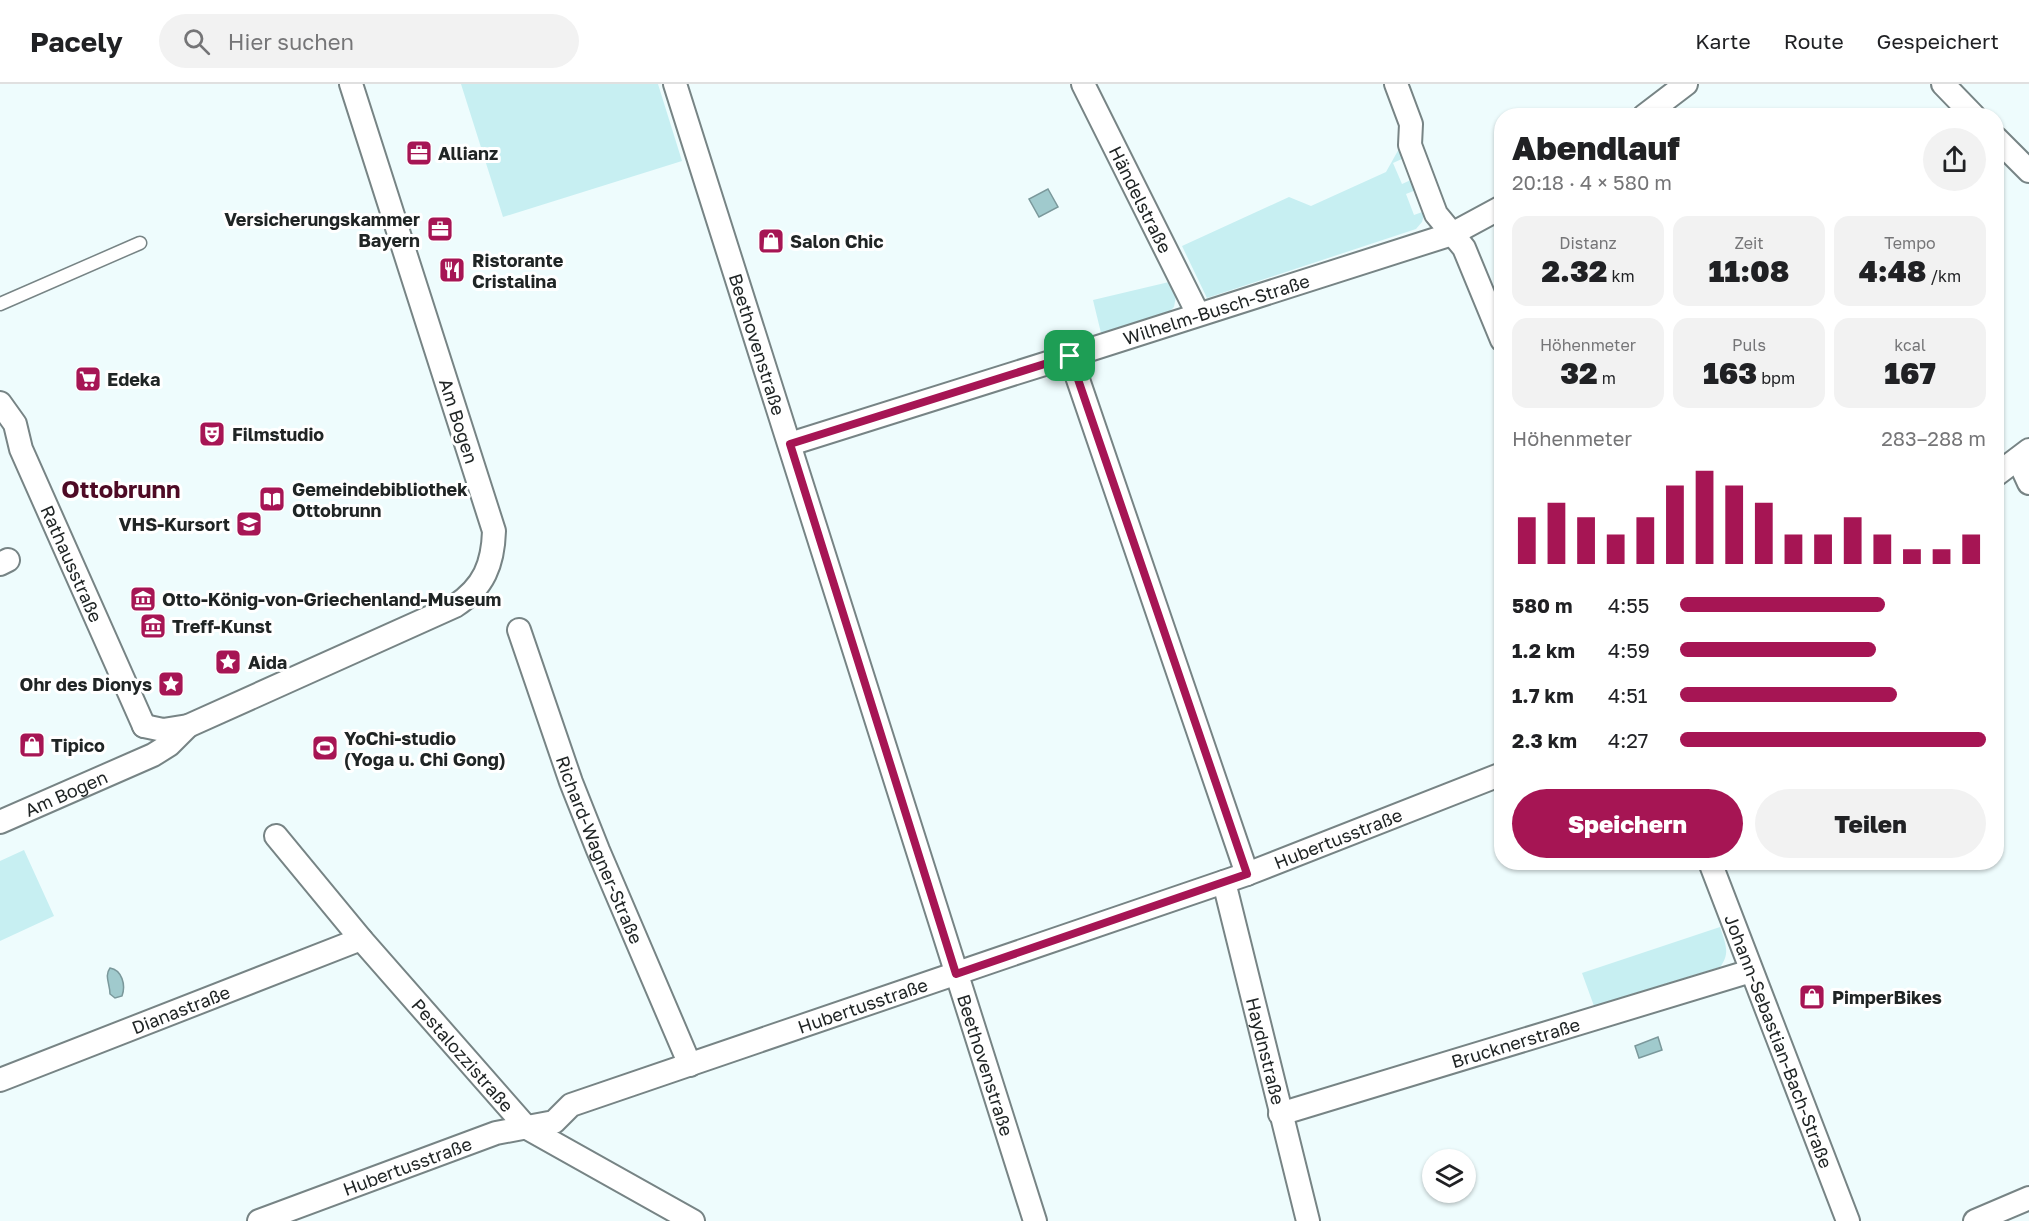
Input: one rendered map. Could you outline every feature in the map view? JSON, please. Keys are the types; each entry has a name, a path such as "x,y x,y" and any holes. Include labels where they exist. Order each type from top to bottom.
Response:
{"street":[{"name":"Am Bogen","path":"144,726 164,730 189,726 455,606 480,585 494,551 494,531 351,84"},
{"name":"Beethovenstraße","path":"675,84 1035,1221"},
{"name":"Händelstraße","path":"1083,84 1198,314"},
{"path":"1396,84 1411,124 1410,145 1436,214 1464,248 1494,321"},
{"path":"1654,108 1686,84"},
{"path":"1943,84 1966,108"},
{"path":"2004,146 2029,171"},
{"name":"Wilhelm-Busch-Straße","path":"790,444 1452,234 1494,211"},
{"path":"1070,356 1247,874"},
{"name":"Rathausstraße","path":"0,403 15,424 21,449 144,726"},
{"path":"0,436 21,449"},
{"path":"2004,469 2024,455 2029,483"},
{"name":"Richard-Wagner-Straße","path":"519,630 579,801 690,1065"},
{"path":"132,763 142,749 144,726"},
{"name":"Am Bogen","path":"0,822 153,755 169,745 189,726"},
{"name":"Hubertusstraße","path":"260,1221 496,1133 554,1122 571,1105 1247,874 1494,777"},
{"name":"Pestalozzistraße","path":"276,836 362,939 527,1128 693,1221"},
{"name":"Johann-Sebastian-Bach-Straße","path":"1713,870 1848,1221"},
{"name":"Haydnstraße","path":"1224,882 1308,1221"},
{"name":"Dianastraße","path":"0,1080 362,939"},
{"name":"Brucknerstraße","path":"1281,1114 1752,971"},
{"path":"1975,1221 2029,1198"}],"lane":[{"path":"0,303 140,243"}],"shaded area":[{"path":"461,84 658,84 682,161 503,217"},
{"path":"1400,147 1404,158 1393,163 1402,184 1413,179 1416,190 1406,194 1414,215 1425,211 1422,222 1416,229 1207,298 1182,246 1289,197 1311,206 1386,172"},
{"path":"1048,189 1058,207 1039,217 1029,199"},
{"path":"1169,282 1176,296 1174,307 1166,315 1101,333 1093,300"},
{"path":"24,850 54,916 0,941 0,861"},
{"path":"1720,927 1726,952 1720,967 1594,1006 1582,973"},
{"path":"110,968 118,972 122,979 124,987 122,996 115,998 110,994 107,977"},
{"path":"1658,1037 1662,1050 1639,1058 1635,1046"}],"place":[{"name":"Allianz","path":"419,153"},
{"name":"Versicherungskammer Bayern","path":"440,229"},
{"name":"Salon Chic","path":"771,241"},
{"name":"Ristorante Cristalina","path":"452,270"},
{"name":"Edeka","path":"88,379"},
{"name":"Filmstudio","path":"212,434"},
{"name":"Gemeindebibliothek Ottobrunn","path":"272,499"},
{"name":"VHS-Kursort","path":"249,524"},
{"name":"Otto-König-von-Griechenland-Museum","path":"143,599"},
{"name":"Treff-Kunst","path":"153,626"},
{"name":"Aida","path":"228,662"},
{"name":"Ohr des Dionys","path":"171,684"},
{"name":"Tipico","path":"32,745"},
{"name":"YoChi-studio (Yoga u. Chi Gong)","path":"325,748"},
{"name":"PimperBikes","path":"1812,997"}],"district":[{"name":"Ottobrunn","path":"121,488"}],"route":[{"path":"1070,356 1247,874 956,974 790,444 1070,356"}]}
